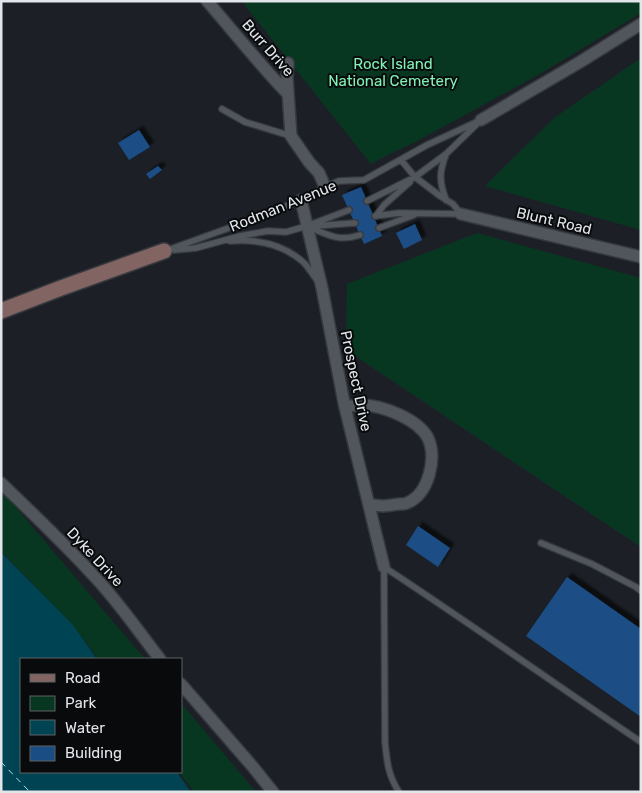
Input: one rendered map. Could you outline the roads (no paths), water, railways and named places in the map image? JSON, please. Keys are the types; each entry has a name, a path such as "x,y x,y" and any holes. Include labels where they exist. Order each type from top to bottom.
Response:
{"street":[{"name":"Burr Drive","path":"207,1 287,93"},
{"name":"Rodman Avenue","path":"481,120 641,24"},
{"name":"Burr Drive","path":"288,63 287,93 291,136 319,173 325,187"},
{"name":"Prospect Drive","path":"301,200 322,288 346,407 384,568"},
{"name":"Blunt Road","path":"461,214 641,257"},
{"name":"Rodman Avenue","path":"1,311 164,251"},
{"path":"346,407 361,405 396,413 418,425 428,438 431,451 431,465 423,489 417,496 407,503 382,507 369,504"},
{"name":"Dyke Drive","path":"1,483 94,576 159,658"},
{"path":"182,685 242,753 273,792"}],"lane":[{"path":"222,109 245,122 291,136"},
{"name":"Rodman Avenue","path":"367,201 415,177 446,154 481,120"},
{"name":"Rodman Avenue","path":"164,251 262,216 301,200 338,181 364,180 427,145 481,120"},
{"path":"446,154 440,174 440,186 446,200"},
{"name":"Blunt Road","path":"401,160 415,177 453,204 461,214"},
{"name":"Blunt Road","path":"415,177 384,205 375,216 399,213 461,214"},
{"name":"Rodman Avenue","path":"164,251 196,248 268,230 286,232 349,210"},
{"name":"Blunt Road","path":"379,228 418,214"},
{"path":"307,226 355,223"},
{"path":"307,226 339,238 360,235"},
{"path":"221,241 244,240 278,247 304,262 322,288"},
{"path":"541,543 592,564 641,591"},
{"path":"384,568 461,617 523,662 641,742"},
{"path":"384,568 385,742 387,766 398,792"}],"water":[{"path":"1,552 73,625 96,658 20,658 20,773 178,773 191,792 1,792"}],"park label":[{"name":"Rock Island National Cemetery","path":"393,72"}]}
